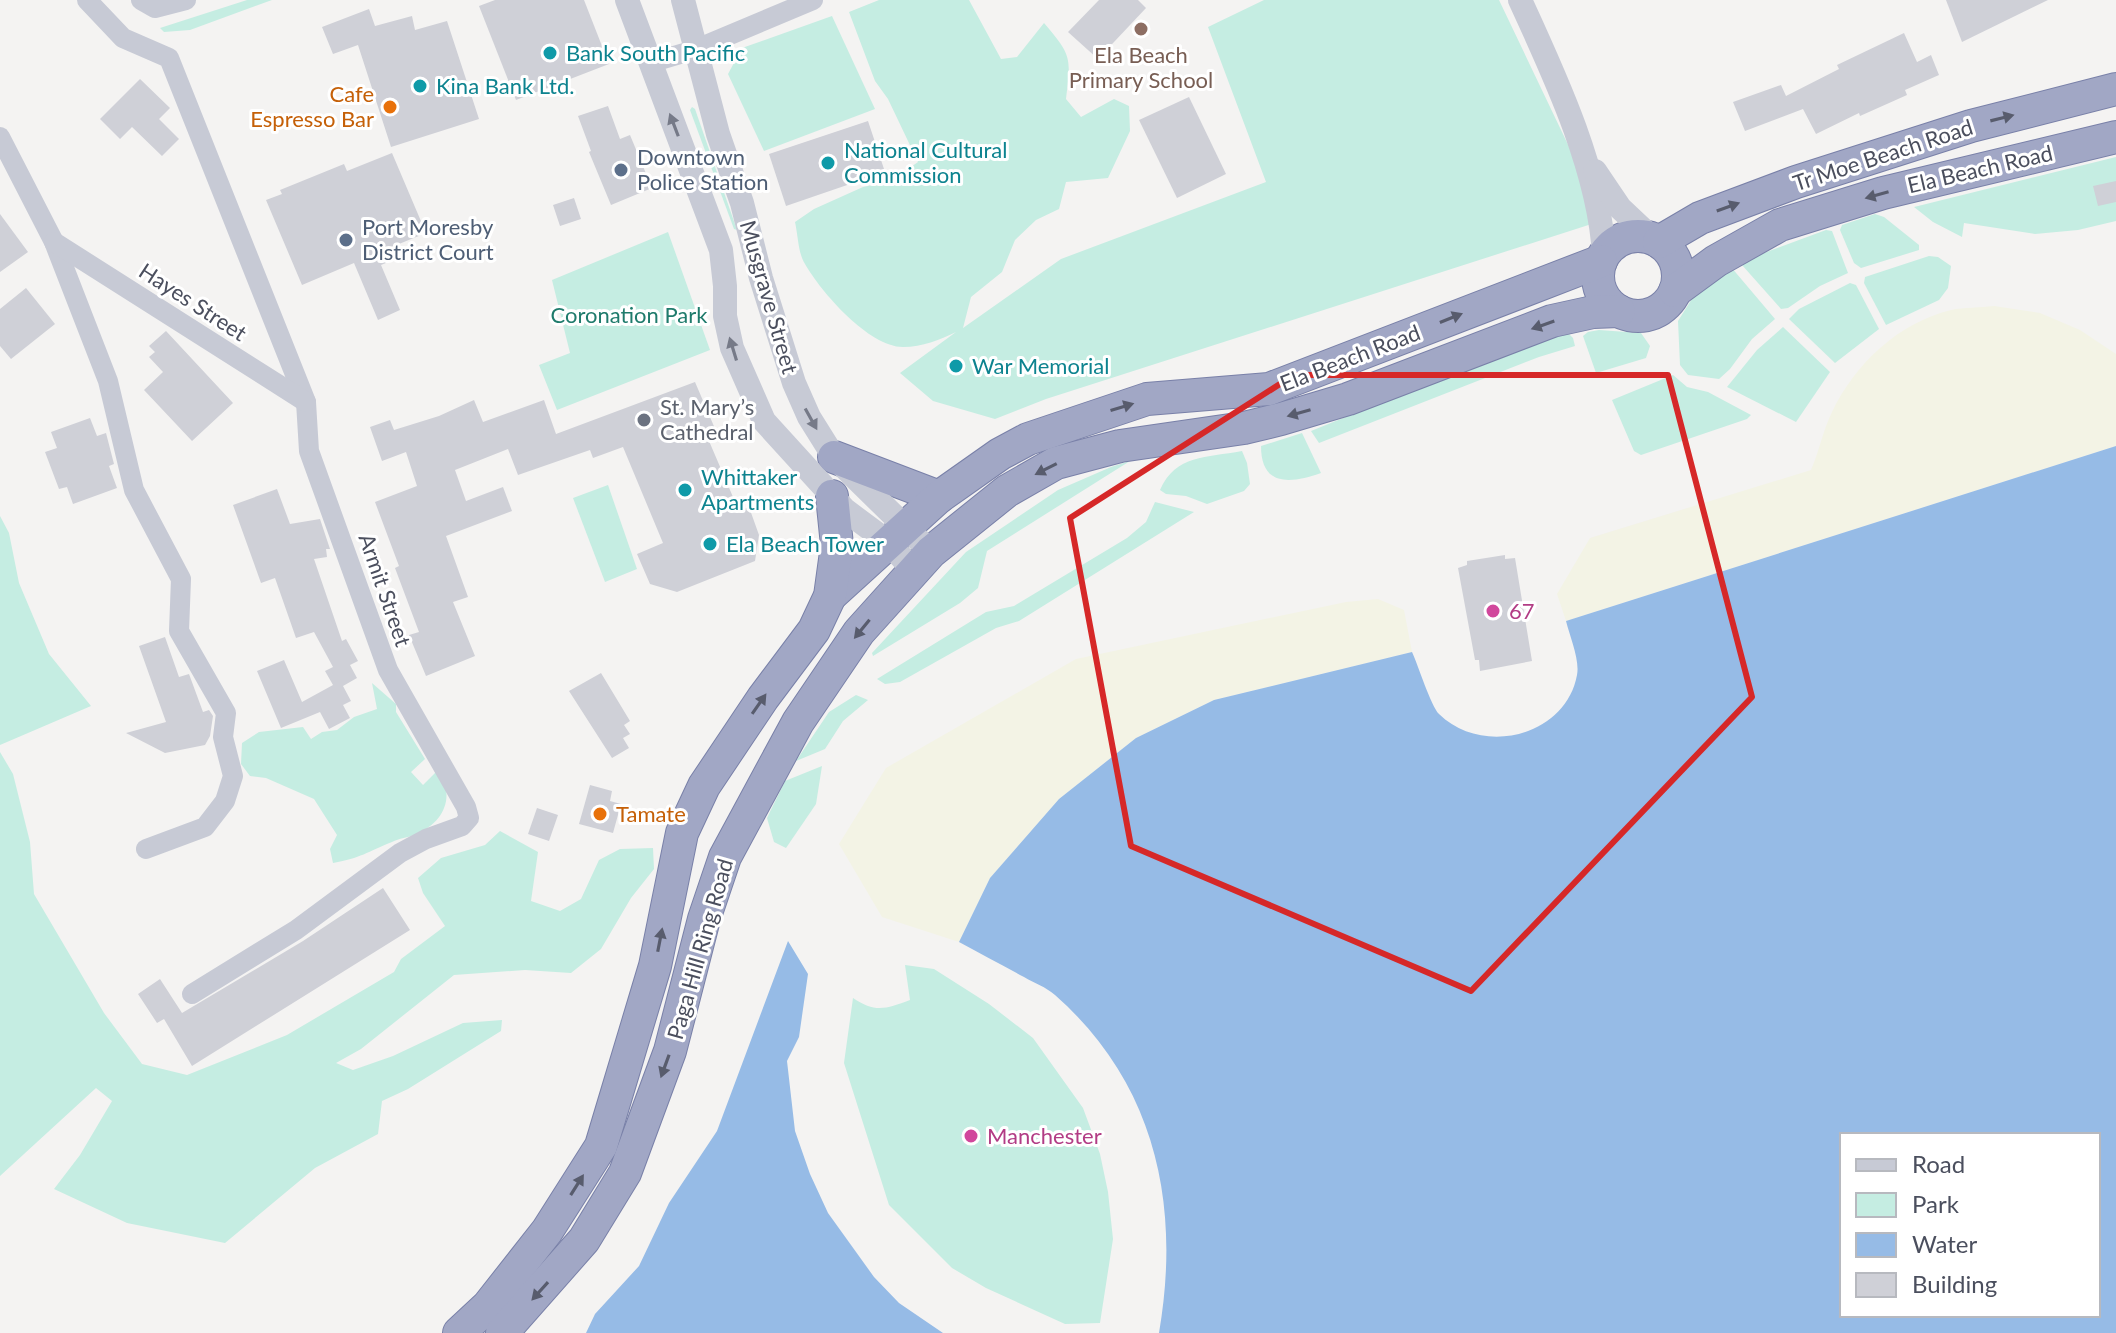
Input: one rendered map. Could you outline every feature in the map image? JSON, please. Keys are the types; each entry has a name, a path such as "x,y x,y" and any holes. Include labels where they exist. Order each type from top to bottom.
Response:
{"highway":[{"name":"Tr Moe Beach Road","path":"1656,241 1700,218 1796,182 1971,126 2116,89"},
{"name":"Ela Beach Road","path":"1675,291 1716,261 1780,225 1883,193 2116,137"},
{"path":"1631,237 1656,241 1672,255 1676,263 1678,282 1675,291 1662,308 1652,314 1641,316 1619,311 1603,295 1599,284 1602,258 1611,247 1631,237"},
{"name":"Ela Beach Road","path":"896,535 939,497 1000,454 1048,431 1147,399 1269,389 1602,258"},
{"name":"Ela Beach Road","path":"922,561 1007,491 1056,463 1120,446 1244,428 1281,419 1348,399 1552,321 1593,312 1619,311"},
{"path":"834,457 939,497"},
{"path":"826,606 837,545 832,496"},
{"name":"Paga Hill Ring Road","path":"459,1333 488,1306 547,1231 601,1146 655,966 682,833 704,786 826,606 896,535"},
{"name":"Paga Hill Ring Road","path":"502,1333 584,1240 625,1173 670,1051 704,919 725,857 816,693 859,632 922,561"},
{"path":"682,833 725,857"}],"street":[{"name":"Armit Street","path":"87,0 123,38 169,58 306,402 309,451 388,670 466,807 469,818 462,826 426,839 400,853 296,930 192,994"},
{"path":"141,0 155,8 186,0"},
{"name":"Musgrave Street","path":"627,0 721,250 725,316 732,348 764,421 845,510 896,535"},
{"name":"Musgrave Street","path":"683,0 718,134 753,239 761,278 794,383 809,417 834,457 896,535 922,561"},
{"path":"650,63 694,50 813,0"},
{"path":"1520,0 1584,155 1601,221 1602,258"},
{"path":"0,137 54,242 108,381 134,490 181,579 179,631 226,713 223,737 233,776 225,801 205,827 146,849"},
{"path":"1584,155 1620,208 1656,241"},
{"name":"Hayes Street","path":"54,242 306,402"},
{"path":"725,286 761,278"}],"highlighted area":[{"path":"1294,375 1668,375 1752,697 1471,991 1131,846 1070,518"}],"green space":[{"path":"247,0 272,0 190,30 164,32 160,28"},
{"path":"879,0 969,0 1001,59 1017,57 1044,23 1065,50 1069,65 1066,99 1081,117 1114,99 1129,106 1130,131 1108,178 1066,182 1059,209 1036,220 1015,240 1002,272 971,297 963,328 1061,259 1266,182 1208,27 1264,0 1499,0 1604,220 1046,399 995,419 933,401 900,373 956,332 931,342 903,347 890,345 861,328 834,303 812,276 801,255 795,222 814,209 863,187 891,181 918,162 888,99 875,81 849,12"},
{"path":"832,16 875,109 764,151 728,74 742,48"},
{"path":"692,107 737,230 734,229 690,110"},
{"path":"2116,157 2116,221 2078,230 2035,234 1964,223 1962,237 1933,222 1914,207"},
{"path":"1875,214 1884,217 1919,245 1919,250 1861,268 1854,263 1840,230 1842,225"},
{"path":"1826,230 1832,231 1848,273 1820,286 1788,308 1781,309 1742,265 1745,260"},
{"name":"Coronation Park","path":"668,232 710,350 557,410 539,365 570,353 552,280"},
{"path":"1929,256 1938,257 1951,266 1948,288 1939,300 1886,325 1864,283 1865,277"},
{"path":"1731,267 1775,319 1752,339 1719,379 1688,375 1680,365 1678,321 1700,286"},
{"path":"1850,283 1856,285 1879,329 1835,363 1789,319 1799,309"},
{"path":"1783,327 1830,372 1796,422 1727,387 1757,350"},
{"path":"1599,330 1641,333 1650,346 1646,358 1596,373 1583,336"},
{"path":"1569,334 1575,346 1539,357 1319,443 1311,431 1536,340"},
{"path":"1673,375 1687,387 1708,392 1751,415 1641,455 1634,451 1612,400"},
{"path":"1302,433 1321,473 1289,480 1272,476 1262,460 1261,446"},
{"path":"1242,451 1250,484 1244,491 1207,504 1160,490 1174,470 1183,464"},
{"path":"1130,461 987,551 978,588 960,603 873,656 872,653 966,552 1058,490"},
{"path":"608,485 637,569 605,582 573,498"},
{"path":"1155,502 1194,512 1019,621 996,628 900,682 885,684 877,679 986,612 1014,606 1127,538 1146,522"},
{"path":"0,516 9,533 19,583 49,654 91,706 0,745"},
{"path":"372,683 396,704 396,712 425,759 411,772 423,785 438,770 446,789 446,799 440,816 426,829 357,857 333,863 330,849 337,835 314,799 266,778 250,776 241,764 242,743 259,732 303,727 311,739 322,732 337,730 354,717 377,709"},
{"path":"856,695 868,700 843,721 825,749 796,761 829,712"},
{"path":"0,752 13,774 30,842 34,894 104,1013 142,1064 187,1075 287,1035 394,972 401,959 445,926 423,893 418,878 441,858 485,845 500,831 538,852 531,901 560,911 581,899 599,860 620,849 653,848 654,869 631,898 601,949 571,973 525,970 454,975 361,1049 336,1063 353,1070 393,1056 463,1023 502,1020 501,1031 408,1089 382,1101 378,1134 315,1168 225,1243 127,1223 54,1189 80,1155 112,1101 96,1088 0,1176"},
{"path":"822,766 816,804 786,848 774,842 767,818 785,781"},
{"path":"905,965 934,969 989,1004 1033,1038 1083,1108 1100,1154 1113,1239 1100,1323 1065,1324 986,1288 952,1268 889,1205 844,1063 853,998 874,1008 910,1000"}],"sand":[{"path":"1994,306 2040,313 2080,330 2116,354 2116,446 1566,621 1557,594 1590,538 1811,470 1829,419 1842,394 1880,348 1896,335 1932,316 1956,309"},
{"path":"1378,599 1404,610 1412,652 1214,700 1136,738 1059,799 990,878 959,942 882,917 839,844 886,768 1076,659 1346,602"}],"water":[{"path":"2116,446 2116,1333 1159,1333 1165,1285 1166,1239 1162,1193 1153,1149 1138,1107 1117,1067 1089,1030 1055,995 959,942 990,878 1059,799 1136,738 1214,700 1412,652 1439,714 1457,727 1478,735 1499,737 1520,734 1557,713 1570,696 1577,675 1576,656 1566,621"},
{"path":"788,941 808,974 799,1037 787,1061 795,1131 810,1174 828,1213 874,1277 899,1303 943,1333 586,1333 595,1314 639,1266 669,1203 717,1131"}],"building":[{"name":"Bank South Pacific","path":"495,0 584,0 609,64 516,100 479,6"},
{"path":"1099,0 1138,0 1146,8 1098,59 1068,32"},
{"path":"1946,0 2048,0 1962,42"},
{"name":"Kina Bank Ltd.","path":"369,9 375,26 412,16 415,30 447,21 479,119 391,147 358,45 333,54 322,27"},
{"path":"1904,33 1917,62 1931,55 1939,75 1905,90 1907,95 1816,134 1803,109 1745,131 1733,102 1781,85 1786,96 1839,69 1837,65"},
{"path":"140,79 170,108 159,119 179,139 162,156 132,127 120,139 100,119"},
{"path":"1189,97 1226,174 1177,198 1139,120"},
{"name":"Downtown Police Station","path":"608,106 620,139 630,135 652,188 611,205 578,116"},
{"name":"National Cultural Commission","path":"868,121 885,172 786,206 769,154"},
{"name":"Port Moresby District Court","path":"392,153 426,233 394,246 398,258 381,265 400,310 378,320 354,263 302,285 266,200 282,194 280,190 344,164 347,171"},
{"path":"2116,181 2116,202 2098,206 2093,186"},
{"path":"574,198 581,219 560,226 553,205"},
{"path":"0,214 28,252 0,272"},
{"path":"26,288 55,324 11,359 0,346 0,309"},
{"path":"166,331 233,403 192,441 144,390 163,372 149,357 155,352 149,346"},
{"path":"695,382 716,431 706,434 739,511 749,507 759,535 755,561 677,592 650,584 637,554 663,543 623,447 593,458 590,450 518,475 508,449 455,470 466,501 503,487 512,511 446,536 468,597 453,602 475,656 426,676 409,635 419,632 375,502 417,486 406,452 382,461 370,427 390,420 394,430 439,416 474,400 483,422 544,400 556,434"},
{"path":"90,418 97,436 106,433 114,464 109,466 117,488 73,504 67,487 59,489 45,452 57,448 51,432"},
{"path":"277,489 290,524 320,519 330,549 326,549 327,557 314,559 342,641 346,639 358,661 350,665 357,678 343,686 351,701 343,705 350,718 329,729 320,712 281,728 257,671 284,660 302,702 333,685 325,671 333,667 314,632 296,638 275,578 261,583 233,505"},
{"path":"1505,555 1505,559 1515,558 1532,661 1480,671 1479,660 1475,660 1458,568 1467,565 1467,561"},
{"path":"165,637 179,677 189,674 203,712 209,710 213,716 210,736 205,745 165,753 126,733 166,722 139,646"},
{"path":"601,673 630,721 624,725 630,734 623,738 629,748 612,758 569,691"},
{"name":"Tamate","path":"590,785 612,791 610,801 621,804 613,833 579,824"},
{"path":"537,808 558,815 549,841 528,834"},
{"path":"383,888 410,930 192,1066 164,1019 157,1023 138,994 160,979 182,1013 303,941"}],"place":[{"name":"Ela Beach Primary School","path":"1141,29"},
{"name":"Bank South Pacific","path":"550,53"},
{"name":"Kina Bank Ltd.","path":"420,86"},
{"name":"Cafe Espresso Bar","path":"390,107"},
{"name":"National Cultural Commission","path":"828,163"},
{"name":"Downtown Police Station","path":"621,170"},
{"name":"Port Moresby District Court","path":"346,240"},
{"name":"War Memorial","path":"956,366"},
{"name":"St. Mary’s Cathedral","path":"644,420"},
{"name":"Whittaker Apartments","path":"685,490"},
{"name":"Ela Beach Tower","path":"710,544"},
{"name":"67","path":"1493,611"},
{"name":"Tamate","path":"600,814"},
{"name":"Manchester","path":"971,1136"}]}
